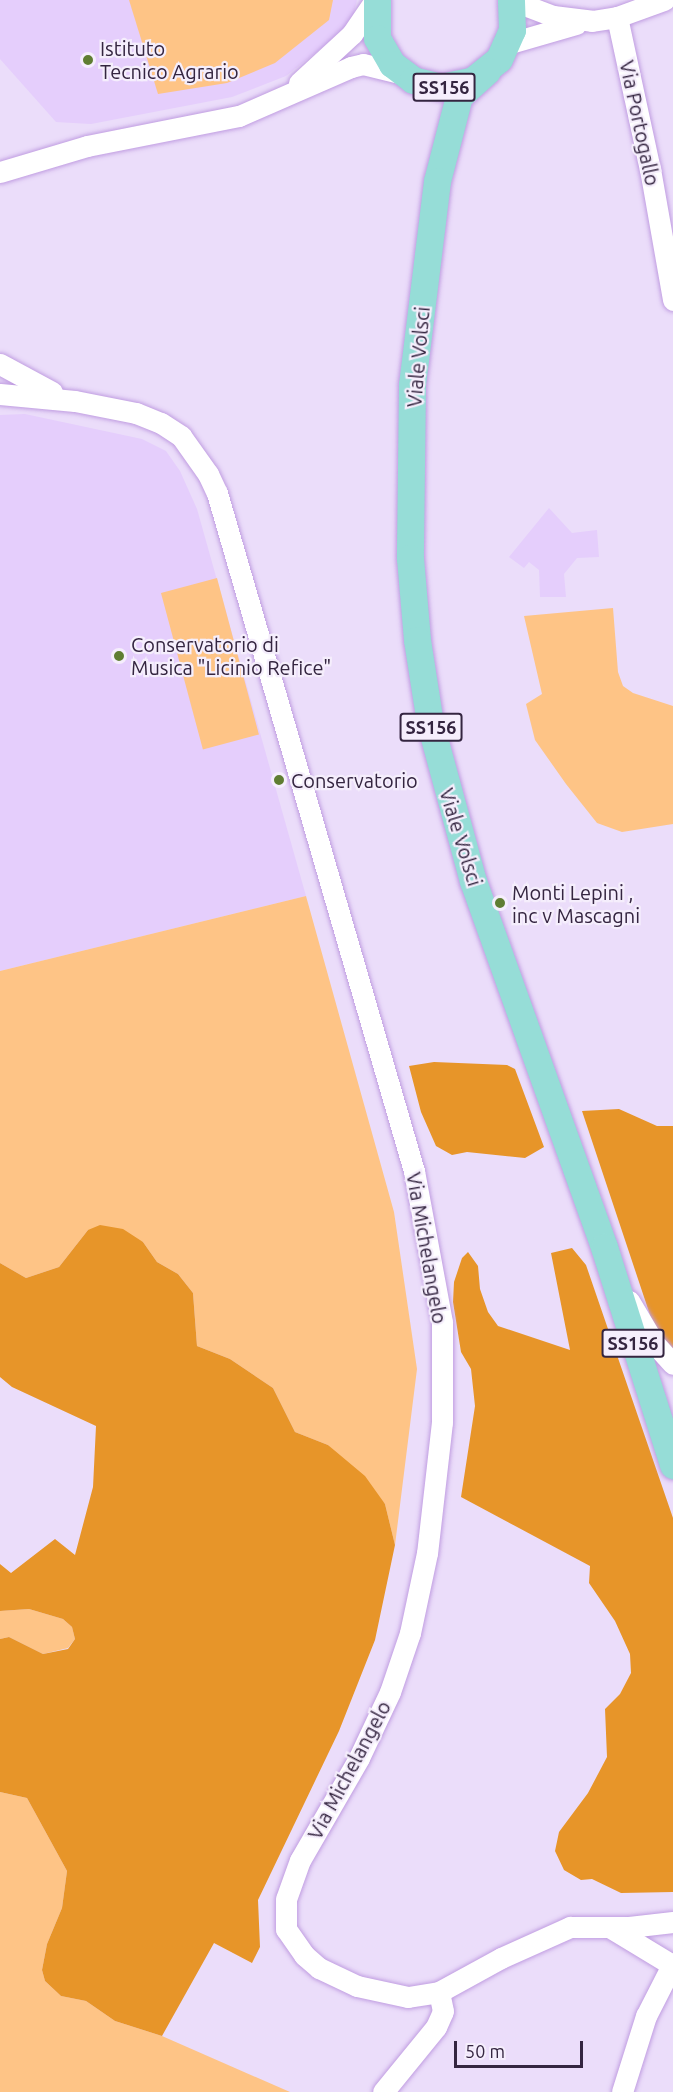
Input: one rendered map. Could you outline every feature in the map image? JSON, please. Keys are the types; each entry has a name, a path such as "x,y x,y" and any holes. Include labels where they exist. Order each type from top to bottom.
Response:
{"main road":[{"name":"Viale Volsci","path":"376,0 377,38 392,64 414,79 435,110 437,181"},
{"name":"Viale Volsci","path":"511,0 513,15 507,44 487,71 459,96 437,181 412,385 410,558 430,723 473,881 670,1434 673,1465"},
{"name":"Viale Volsci","path":"414,79 458,85 487,71"}],"street":[{"path":"287,93 352,34 376,0"},
{"path":"511,0 529,10 584,21"},
{"path":"507,44 584,21 617,17 664,0"},
{"name":"Via Portogallo","path":"617,17 650,169 673,300"},
{"path":"0,172 118,140 239,116 287,93 363,64 414,79"},
{"name":"Via Michelangelo","path":"0,364 27,381 75,401"},
{"name":"Via Michelangelo","path":"0,394 75,401 136,413 161,423 193,449 217,493 414,1171 442,1322 442,1422 427,1552 410,1633 390,1692 359,1758 300,1860 284,1916 291,1939 304,1955 325,1971 388,1995 408,1997 439,1992 557,1932 586,1924 629,1927 673,1922"},
{"path":"604,1247 644,1328 673,1364"},
{"path":"605,1925 672,1964 646,2016 622,2092"},
{"path":"383,2092 436,2027 443,2011 439,1992"}],"shaded area":[{"path":"0,0 357,0 353,16 339,34 286,76 232,97 91,124 56,122 0,59"},
{"path":"129,0 333,0 329,20 275,63 227,83 158,94"},
{"name":"Conservatorio di Musica \"Licinio Refice\"","path":"25,414 142,439 166,451 180,471 197,509 306,896 0,971 0,415"},
{"path":"549,508 572,533 597,530 599,557 577,558 564,574 566,597 540,597 539,570 529,562 524,568 509,557"},
{"path":"217,578 259,734 203,749 161,593"},
{"path":"613,608 618,672 623,686 633,693 673,706 673,824 622,832 597,823 566,784 535,740 526,704 542,694 524,616"},
{"path":"306,896 394,1212 417,1369 395,1545 385,1504 328,1445 295,1432 273,1388 230,1359 197,1346 193,1293 178,1274 157,1262 143,1242 88,1230 59,1267 26,1278 0,1263 0,971"},
{"path":"434,1062 507,1065 515,1069 544,1147 525,1158 467,1152 452,1155 436,1146 421,1112 409,1066"},
{"path":"619,1109 657,1126 673,1126 673,1355 653,1324 582,1111"},
{"path":"100,1225 123,1229 143,1242 157,1262 178,1274 193,1293 197,1346 230,1359 273,1388 295,1432 328,1445 365,1476 385,1504 395,1545 375,1640 339,1731 258,1900 260,1947 252,1963 214,1943 162,2036 115,2021 86,2001 61,1996 45,1981 42,1970 47,1944 62,1908 67,1871 27,1798 0,1792 0,1639 9,1637 43,1654 68,1649 75,1639 72,1627 63,1619 29,1609 0,1611 0,1564 11,1573 55,1539 75,1555 93,1487 96,1426 12,1387 0,1377 0,1263 26,1278 59,1267 88,1230"},
{"path":"572,1248 586,1265 673,1518 673,1892 621,1893 592,1879 581,1880 564,1870 555,1851 559,1832 588,1793 607,1757 605,1709 620,1694 631,1673 630,1654 615,1621 589,1583 590,1566 461,1497 475,1406 471,1369 461,1352 453,1302 454,1282 462,1258 468,1252 478,1266 480,1289 488,1312 498,1326 570,1350 551,1253"},
{"path":"29,1609 63,1619 72,1627 75,1639 68,1648 43,1654 9,1637 0,1639 0,1611"},
{"path":"0,1792 27,1798 67,1871 62,1908 47,1944 42,1970 45,1981 61,1996 86,2001 115,2021 162,2036 290,2092 0,2092"}],"place":[{"name":"Istituto Tecnico Agrario","path":"88,60"},
{"name":"Conservatorio di Musica \"Licinio Refice\"","path":"119,656"},
{"name":"Conservatorio","path":"279,780"},
{"name":"Monti Lepini , inc v Mascagni","path":"500,903"}]}
